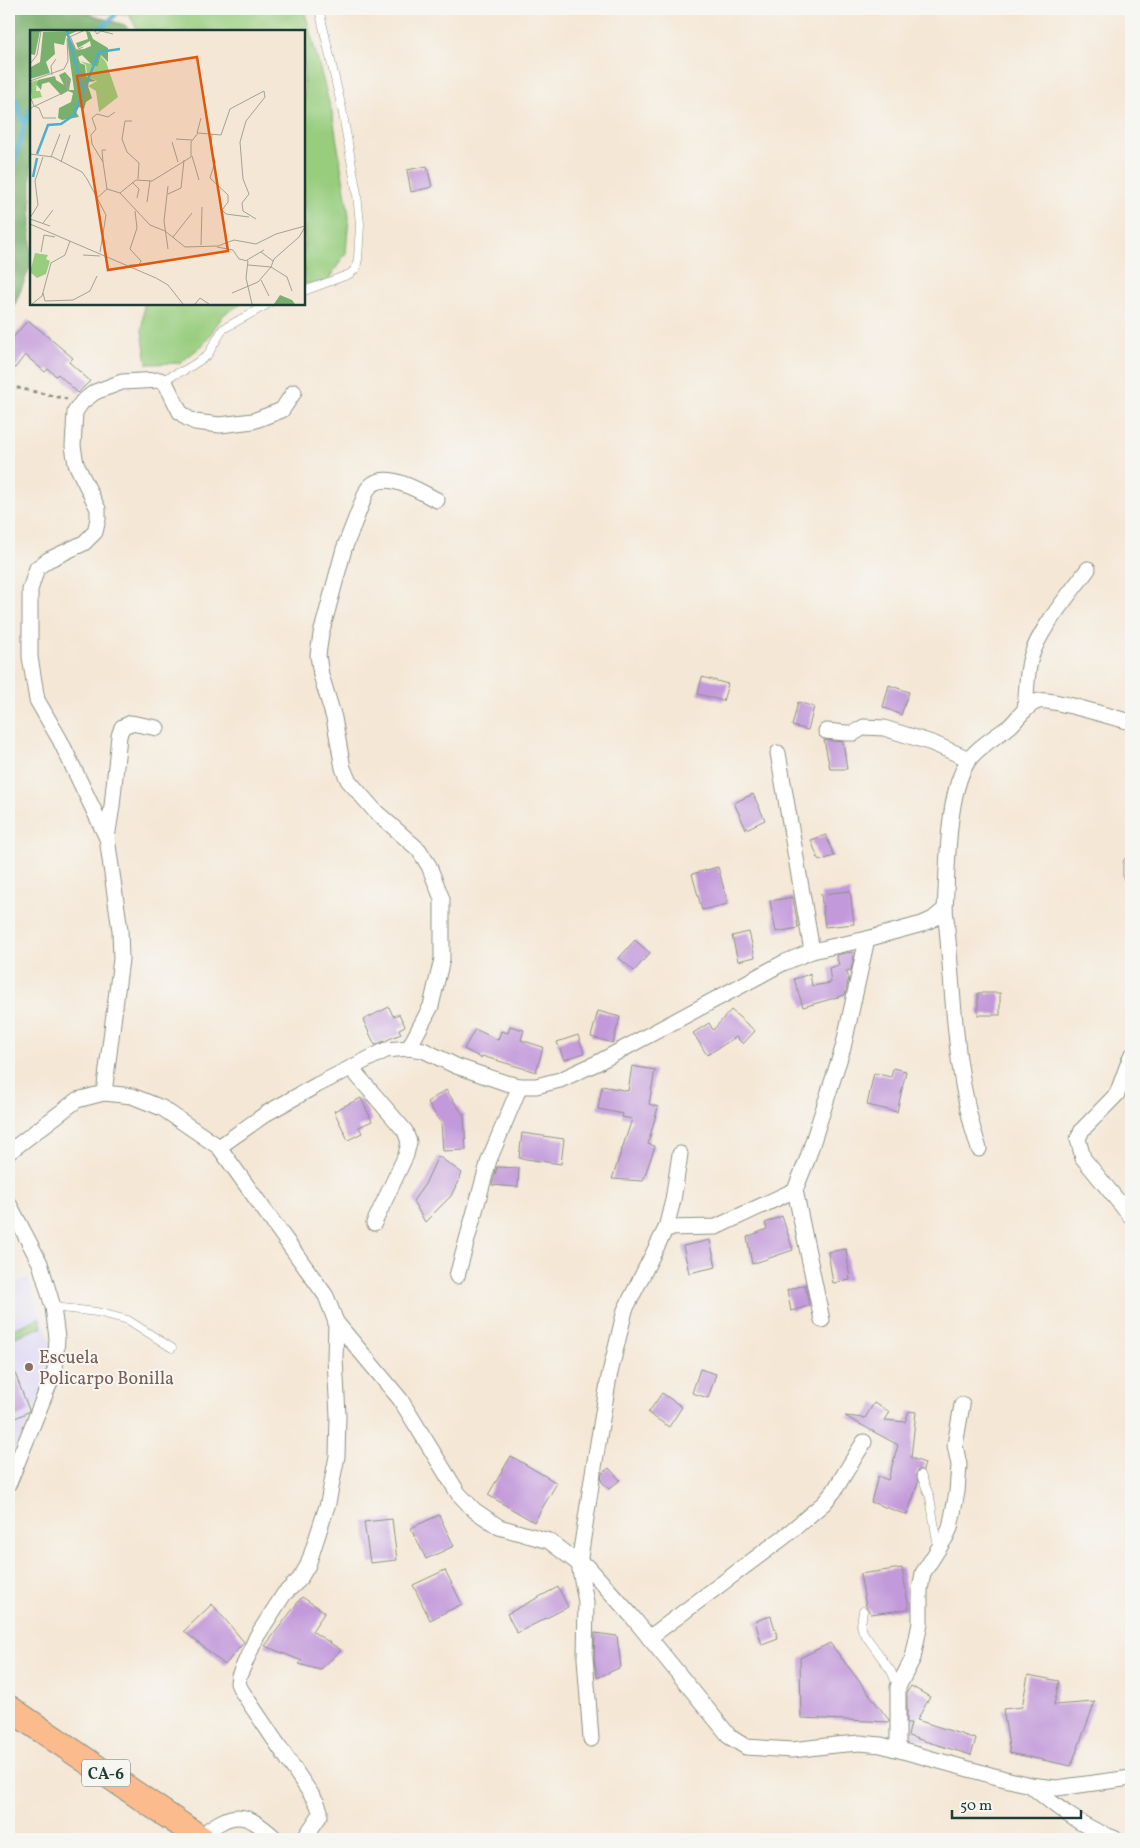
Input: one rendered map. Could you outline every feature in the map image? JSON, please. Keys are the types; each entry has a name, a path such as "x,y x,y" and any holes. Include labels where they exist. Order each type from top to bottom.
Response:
{"highway":[{"name":"CA-6","path":"9,1708 201,1838"}],"street":[{"path":"107,838 60,740 37,700 30,657 30,590 37,568 48,560 84,542 95,532 98,519 98,509 76,464 73,446 75,412 82,402 95,392 122,382 160,380 166,384 180,412 187,418 195,422 220,425 254,421 282,410 294,392"},
{"path":"409,1048 431,1006 442,959 442,899 429,866 419,850 375,811 348,780 343,768 334,718 321,675 318,655 321,634 344,549 367,490 372,484 393,480 437,500"},
{"path":"1025,710 1028,672 1032,655 1042,633 1088,569"},
{"path":"979,1149 972,1128 959,1063 945,908 948,851 955,795 960,778 970,760 983,745 1011,725 1031,705 1039,701 1055,703 1131,722"},
{"path":"104,1093 120,959 120,930 107,838 119,736 122,727 131,723 157,728"},
{"path":"826,732 854,732 864,727 884,728 932,743 970,760"},
{"path":"778,752 812,951"},
{"path":"1131,864 1131,876"},
{"path":"219,1147 267,1113 386,1050 409,1048 423,1050 456,1066 520,1086 536,1086 560,1080 597,1063 782,963 812,951 922,924 933,919 945,908"},
{"path":"822,1320 795,1190 807,1160 842,1048 867,939"},
{"path":"1131,1056 1117,1094 1082,1130 1078,1139 1083,1158 1131,1217"},
{"path":"351,1068 406,1131 409,1142 406,1155 374,1224"},
{"path":"457,1276 489,1160 520,1086"},
{"path":"9,1152 78,1100 104,1093 132,1096 162,1108 219,1147 326,1296 336,1322 400,1399 458,1493 474,1510 499,1526 549,1541 579,1564 588,1567 730,1737 746,1747 792,1750 835,1744 860,1743 898,1749 1030,1785 1057,1788 1131,1778"},
{"path":"591,1739 585,1658 586,1602 579,1564 609,1376 625,1310 666,1228 673,1200 680,1154"},
{"path":"666,1228 716,1227 795,1190"},
{"path":"9,1204 40,1263 53,1307 57,1338 55,1370 9,1483"},
{"path":"304,1839 320,1815 318,1803 238,1683 239,1676 257,1636 284,1594 299,1580 308,1565 328,1504 337,1456 336,1322"},
{"path":"898,1749 898,1687 913,1658 920,1623 920,1590 923,1573 950,1528 957,1492 959,1465 955,1445 962,1405"},
{"path":"649,1638 784,1537 824,1503 834,1491 864,1442"},
{"path":"1030,1785 1063,1813 1095,1832 1116,1839"},
{"path":"201,1838 220,1821 233,1816 243,1816 263,1828 276,1839"}],"lane":[{"path":"305,291 350,274 356,268 360,224 357,194 342,109 319,9"},
{"path":"160,380 185,370 207,356 222,329 266,305"},
{"path":"53,1307 97,1312 128,1320 172,1348"},
{"path":"921,1475 930,1497 938,1548"},
{"path":"864,1611 861,1625 863,1632 891,1671 898,1687"}],"path":[{"path":"9,386 82,402"}],"shaded area":[{"name":"Escuela Policarpo Bonilla","path":"28,1278 53,1348 44,1387 12,1456 9,1456 9,1284"}],"green space":[{"path":"9,9 78,9 78,11 125,25 129,30 30,30 30,267 9,319"},
{"path":"89,9 304,9 333,117 349,216 346,253 326,283 305,284 305,30 137,30 129,14 89,13"},
{"path":"144,305 240,305 224,314 204,344 180,363 147,364 142,331"},
{"path":"39,1318 42,1327 9,1339 9,1331"}],"building":[{"path":"427,166 432,187 411,192 407,170"},
{"path":"28,320 73,358 69,362 90,381 78,393 58,374 56,376 48,369 45,372 25,355 9,376 9,342"},
{"path":"702,677 728,684 723,701 698,694"},
{"path":"889,685 909,692 901,715 883,707"},
{"path":"798,702 814,707 808,730 792,726"},
{"path":"824,740 843,742 847,769 830,769"},
{"path":"753,794 765,820 746,829 734,803"},
{"path":"826,835 834,856 819,861 811,840"},
{"path":"718,867 728,904 702,910 692,874"},
{"path":"850,891 854,924 825,927 821,894"},
{"path":"793,897 798,928 776,932 770,901"},
{"path":"749,932 755,957 738,961 732,936"},
{"path":"635,940 650,953 634,971 619,958"},
{"path":"852,952 854,957 851,970 846,971 849,978 845,995 803,1007 794,979 810,974 812,986 831,983 829,968 839,965 836,955"},
{"path":"978,993 1000,993 1000,1015 978,1015"},
{"path":"389,1007 393,1016 399,1014 405,1026 399,1029 401,1034 375,1045 363,1020"},
{"path":"731,1010 755,1031 743,1044 736,1037 707,1055 693,1033 709,1023 713,1030"},
{"path":"598,1011 620,1017 613,1043 591,1037"},
{"path":"510,1026 524,1030 521,1040 543,1047 536,1072 482,1056 481,1058 464,1049 475,1029 498,1040 501,1031 508,1033"},
{"path":"578,1035 584,1053 564,1060 557,1042"},
{"path":"632,1066 655,1070 649,1104 658,1107 648,1144 655,1146 643,1181 612,1179 632,1119 622,1117 623,1114 598,1109 602,1086 628,1091"},
{"path":"893,1068 906,1071 897,1112 867,1105 874,1073 891,1077"},
{"path":"446,1090 464,1116 466,1150 443,1151 441,1123 427,1102"},
{"path":"361,1098 372,1121 359,1127 362,1133 348,1140 334,1111"},
{"path":"522,1133 564,1139 561,1164 519,1158"},
{"path":"438,1156 462,1173 451,1196 425,1222 413,1201 425,1184"},
{"path":"497,1167 519,1168 518,1187 492,1185"},
{"path":"782,1216 793,1250 752,1264 747,1237 767,1229 765,1223"},
{"path":"710,1240 716,1267 689,1273 683,1246"},
{"path":"846,1249 850,1280 833,1283 828,1252"},
{"path":"805,1285 809,1306 791,1311 787,1290"},
{"path":"9,1360 29,1410 9,1421"},
{"path":"700,1369 716,1374 708,1398 692,1393"},
{"path":"662,1393 682,1407 669,1427 648,1413"},
{"path":"874,1403 890,1412 885,1420 905,1422 909,1411 916,1412 911,1458 925,1463 923,1470 918,1470 916,1474 918,1483 907,1515 871,1502 878,1476 888,1480 898,1445 845,1416 865,1418"},
{"path":"511,1456 557,1483 534,1522 488,1495"},
{"path":"609,1468 620,1480 609,1489 601,1481 602,1473"},
{"path":"439,1515 454,1546 426,1559 411,1528"},
{"path":"392,1519 397,1560 370,1563 364,1522"},
{"path":"902,1568 909,1609 871,1614 866,1606 860,1574"},
{"path":"445,1570 462,1604 430,1620 413,1585"},
{"path":"558,1587 568,1607 517,1633 507,1614"},
{"path":"302,1597 325,1612 312,1631 341,1650 320,1670 299,1664 302,1661 265,1646"},
{"path":"212,1604 244,1642 225,1665 184,1631"},
{"path":"771,1616 778,1639 762,1645 755,1621"},
{"path":"595,1633 617,1636 621,1667 597,1678 594,1658"},
{"path":"830,1643 889,1722 801,1718 800,1658"},
{"path":"1028,1675 1059,1681 1054,1705 1095,1702 1071,1766 1010,1753 1003,1709 1022,1707"},
{"path":"911,1686 930,1697 917,1720 976,1739 971,1755 908,1736 911,1723 907,1723 907,1692"}],"waterway":[{"path":"95,30 104,26 121,9"},
{"path":"9,78 24,125"},
{"path":"9,185 24,125 30,111"}],"place":[{"name":"Escuela Policarpo Bonilla","path":"29,1367"}]}
